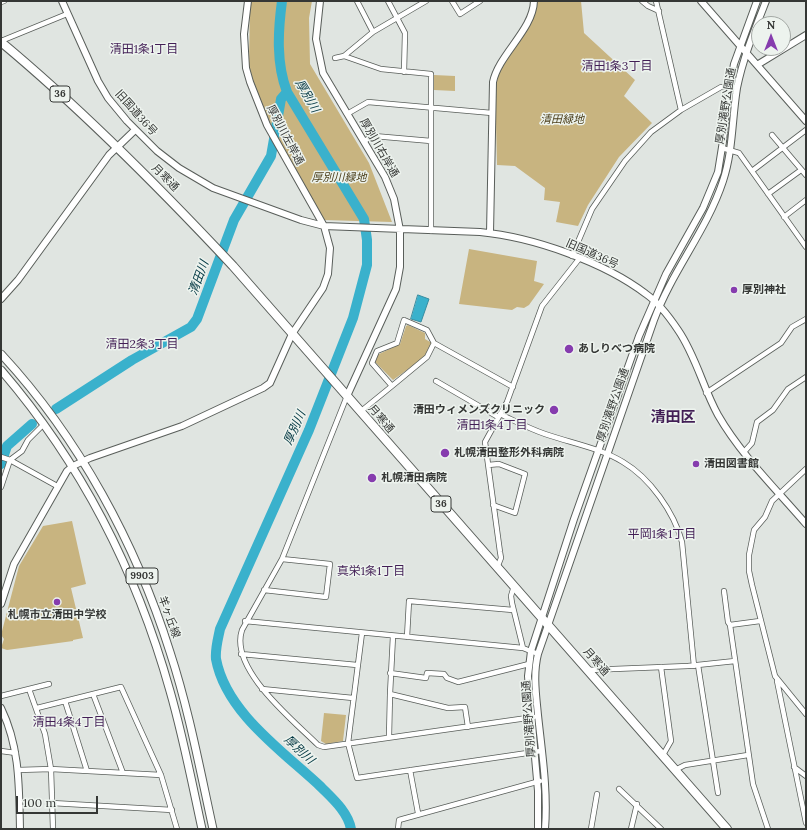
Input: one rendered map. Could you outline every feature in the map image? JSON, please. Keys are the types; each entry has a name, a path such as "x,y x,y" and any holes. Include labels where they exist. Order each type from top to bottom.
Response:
{"highway":[{"name":"月寒通","path":"1,42 67,100 166,194 233,266 727,829"}],"main road":[{"name":"羊ヶ丘線","path":"1,354 32,390 82,461 113,514 130,548 156,610 185,702 213,829"},
{"name":"羊ヶ丘線","path":"1,370 44,424 73,466 119,552 148,620 171,692 202,829"}],"street":[{"name":"旧国道36号","path":"62,1 98,81 108,98 135,130 179,168 213,188 301,220 324,226 339,228 490,233 529,240 572,256 632,284 659,306 682,337 706,393 719,416 744,452 806,524"},
{"name":"厚別川左岸通","path":"1,604 14,564 66,471 82,461 182,426 263,388 270,383 292,334 324,288 328,274 330,248 324,226 267,125 256,102 246,68 244,34 248,1"},
{"name":"厚別川右岸通","path":"320,1 316,39 323,73 390,188 400,230 400,267 396,290 344,393"},
{"path":"357,1 373,32"},
{"path":"388,1 405,33 404,72"},
{"path":"335,58 344,56 373,32 424,1"},
{"path":"452,1 460,14 480,1"},
{"path":"490,233 492,82 494,74 529,19 534,1"},
{"path":"642,1 648,6 659,11"},
{"path":"656,1 681,110"},
{"path":"700,1 806,121"},
{"name":"厚別滝野公園通","path":"545,829 544,780 535,678 545,620 572,527 639,336 666,274 704,208 718,172 730,87 740,46 757,1"},
{"name":"厚別滝野公園通","path":"538,829 537,782 528,683 531,651 545,620 580,529 659,306 714,202 723,181 730,150 738,87 746,54 766,1"},
{"path":"1,42 67,14"},
{"path":"757,65 806,35"},
{"path":"344,56 381,69 431,74 431,231"},
{"path":"572,256 592,209 625,161 651,132 681,110 721,87 738,87"},
{"path":"347,114 368,102 492,113"},
{"path":"1,299 18,280 91,179 117,147 135,130"},
{"path":"752,171 806,130"},
{"path":"772,135 806,175"},
{"path":"364,141 374,136 431,141"},
{"path":"722,148 739,153 806,247"},
{"path":"768,194 801,170"},
{"path":"784,217 806,200"},
{"path":"801,240 806,236"},
{"path":"498,568 501,558 485,442 513,387 542,306 579,259"},
{"path":"706,393 781,343 792,327 806,319"},
{"path":"392,386 372,363 377,351 397,343 404,320 426,330 434,343 513,387"},
{"path":"360,412 427,357 434,343"},
{"path":"744,452 752,443 757,422 773,410 788,389 806,377"},
{"path":"436,382 499,416 543,433 606,454 624,462 643,478 665,505 676,523 684,554 696,665 718,793"},
{"path":"344,393 282,558 245,621 240,635 242,654 250,674 262,689 318,745 324,747 538,716"},
{"path":"1,487 8,459 22,451 28,440 44,424"},
{"path":"1,457 8,459 57,486"},
{"path":"488,465 499,464 525,474 516,513 494,505"},
{"path":"806,469 779,492 772,501 765,517 754,530 750,549 749,570 760,622 777,681 806,823"},
{"path":"572,527 580,529"},
{"path":"264,590 326,597 330,564 282,558"},
{"path":"514,586 511,596 513,610 523,648"},
{"path":"724,591 728,622 730,625 736,661 753,784 768,829"},
{"path":"407,637 409,600 513,610"},
{"path":"245,621 523,648 538,654"},
{"path":"730,625 760,622"},
{"path":"362,633 348,744 357,778 541,751"},
{"path":"389,737 392,636"},
{"path":"242,654 358,665"},
{"path":"589,670 696,665 736,661"},
{"path":"390,673 426,678 427,673 444,674 447,678 458,682 529,664"},
{"path":"661,667 671,741 663,755"},
{"path":"777,681 789,692 806,714"},
{"path":"1,696 49,684"},
{"path":"36,708 121,687 161,775 177,829"},
{"path":"29,689 45,734 51,769 53,829"},
{"path":"262,689 353,698"},
{"path":"94,694 123,773"},
{"path":"390,694 448,708 465,707 468,726"},
{"path":"66,701 87,771"},
{"path":"1,708 12,733 16,753 20,829"},
{"path":"1,751 16,753"},
{"path":"675,770 685,765 712,759 748,755"},
{"path":"794,767 806,776"},
{"path":"18,770 51,769 161,775"},
{"path":"410,770 418,813"},
{"path":"398,829 399,820 418,813 544,780"},
{"path":"620,789 661,829"},
{"path":"591,829 597,794"},
{"path":"52,803 172,810"},
{"path":"632,829 636,804"}],"green space":[{"name":"厚別川緑地","path":"250,1 312,1 309,18 310,64 369,163 392,222 323,220 262,108 249,67"},
{"name":"清田緑地","path":"535,1 581,1 584,33 635,80 624,96 652,123 619,157 588,205 578,226 556,222 560,202 544,200 545,188 515,166 497,165 495,81 510,52 534,17"},
{"path":"434,75 455,76 455,91 434,90"},
{"path":"469,249 537,261 534,281 544,284 529,305 524,308 517,307 512,310 459,304"},
{"path":"408,325 425,333 425,339 432,343 425,357 393,380 375,362 377,355 400,344 406,326"},
{"path":"72,521 86,584 71,588 83,638 73,641 7,650 1,648 4,639 1,635 19,566 43,526"},
{"path":"324,713 346,715 343,741 326,744 321,741"}],"water":[{"path":"418,295 429,299 421,322 411,319"}],"waterway":[{"name":"厚別川","path":"282,1 279,47 283,81 287,92 364,219 367,240 367,265 353,318 309,430 220,629 216,648 216,659 222,679 231,697 244,714 258,730 335,801 347,817 351,829"},
{"name":"清田川","path":"56,409 132,360 191,327 197,319 234,220 271,156 281,99 287,92"},
{"name":"清田川","path":"1,464 7,446 32,424"},
{"name":"清田川","path":"1,447 7,446"}],"place":[{"name":"厚別神社","path":"734,290"},
{"name":"あしりべつ病院","path":"569,349"},
{"name":"清田ウィメンズクリニック","path":"554,410"},
{"name":"札幌清田整形外科病院","path":"445,453"},
{"name":"清田図書館","path":"696,464"},
{"name":"札幌清田病院","path":"372,478"},
{"name":"札幌市立清田中学校","path":"57,602"}],"district":[{"name":"清田1条1丁目","path":"144,50"},
{"name":"清田1条3丁目","path":"617,67"},
{"name":"清田2条3丁目","path":"142,345"},
{"name":"清田区","path":"673,418"},
{"name":"清田1条4丁目","path":"492,426"},
{"name":"平岡1条1丁目","path":"662,535"},
{"name":"真栄1条1丁目","path":"371,572"},
{"name":"清田4条4丁目","path":"69,723"}]}
